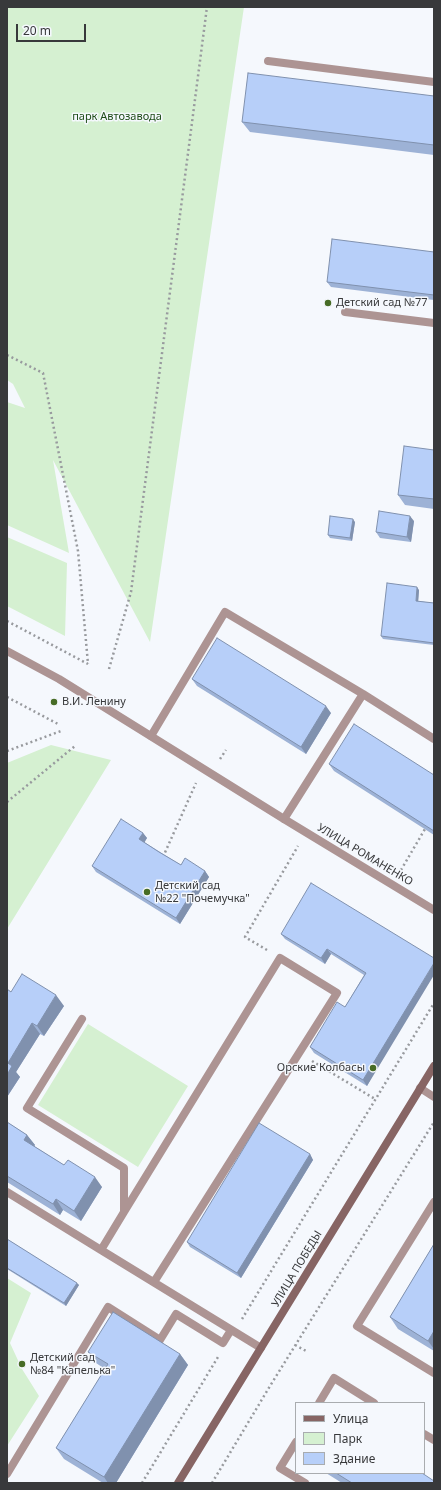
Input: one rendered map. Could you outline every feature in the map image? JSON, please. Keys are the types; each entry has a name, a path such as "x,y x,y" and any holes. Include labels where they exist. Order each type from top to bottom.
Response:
{"main road":[{"name":"УЛИЦА ПОБЕДЫ","path":"179,1483 434,1066"}],"street":[{"path":"268,61 434,82"},
{"path":"345,312 434,323"},
{"path":"151,736 225,612 363,694 434,739"},
{"name":"УЛИЦА РОМАНЕНКО","path":"7,652 59,679 434,910"},
{"path":"284,819 363,694"},
{"path":"101,1250 280,958 337,993 154,1282"},
{"path":"82,1019 27,1108 124,1168 124,1212"},
{"path":"420,1088 434,1096"},
{"path":"7,1192 261,1348"},
{"path":"434,1202 357,1326 434,1373"},
{"path":"7,1474 108,1307 160,1340 176,1314 223,1343 233,1330"},
{"path":"320,1402 334,1378 372,1402"},
{"path":"425,1435 434,1440"},
{"path":"295,1444 280,1468 304,1483"}],"path":[{"path":"109,669 131,592 207,7"},
{"path":"7,355 43,373 78,551 88,664 7,621"},
{"path":"7,697 58,724"},
{"path":"7,751 61,732"},
{"path":"7,802 75,746"},
{"path":"220,759 226,750"},
{"path":"163,857 196,783"},
{"path":"401,870 425,829"},
{"path":"280,958 245,937 298,845"},
{"path":"142,1483 233,1330 434,1003"},
{"path":"299,1053 375,1099"},
{"path":"212,1483 295,1345 434,1122"},
{"path":"295,1345 308,1352"}],"green space":[{"name":"парк Автозавода","path":"7,7 244,7 150,642 53,460 69,553 7,525 7,402 25,408 13,384 7,380"},
{"path":"7,537 67,563 65,636 7,606"},
{"path":"51,745 111,760 7,929 7,763"},
{"path":"88,1024 188,1086 138,1167 38,1105"},
{"path":"7,1278 31,1293 10,1343 22,1369 39,1396 7,1446"}],"building":[{"path":"248,73 434,96 434,145 242,122"},
{"path":"332,239 434,252 434,295 327,282"},
{"path":"404,446 434,450 434,499 398,495"},
{"path":"379,511 410,516 407,537 376,532"},
{"path":"330,516 353,519 350,538 328,535"},
{"path":"387,583 417,587 416,601 434,603 434,643 381,636"},
{"path":"217,638 326,706 301,747 192,679"},
{"path":"354,724 434,775 434,831 329,764"},
{"path":"121,819 143,833 139,839 159,852 181,865 185,858 205,871 176,918 92,866"},
{"path":"311,883 434,958 434,963 363,1080 310,1047 337,1002 345,1007 366,973 327,949 321,958 281,934"},
{"path":"22,974 56,995 37,1026 32,1023 8,1063 12,1066 7,1075 7,989 11,992"},
{"path":"7,1122 27,1135 24,1140 64,1165 68,1160 95,1177 74,1211 56,1199 53,1204 7,1176"},
{"path":"259,1123 310,1154 237,1273 187,1242"},
{"path":"7,1239 77,1283 64,1303 7,1268"},
{"path":"434,1244 434,1331 428,1341 390,1317"},
{"path":"113,1312 180,1354 104,1477 56,1448 108,1364 88,1352"},
{"path":"338,1474 424,1474 434,1481 434,1483 352,1483"}],"place":[{"name":"Детский сад №77","path":"328,303"},
{"name":"В.И. Ленину","path":"54,702"},
{"name":"Детский сад №22 \"Почемучка\"","path":"147,892"},
{"name":"Орские Колбасы","path":"373,1068"},
{"name":"Детский сад №84 \"Капелька\"","path":"22,1364"}]}
